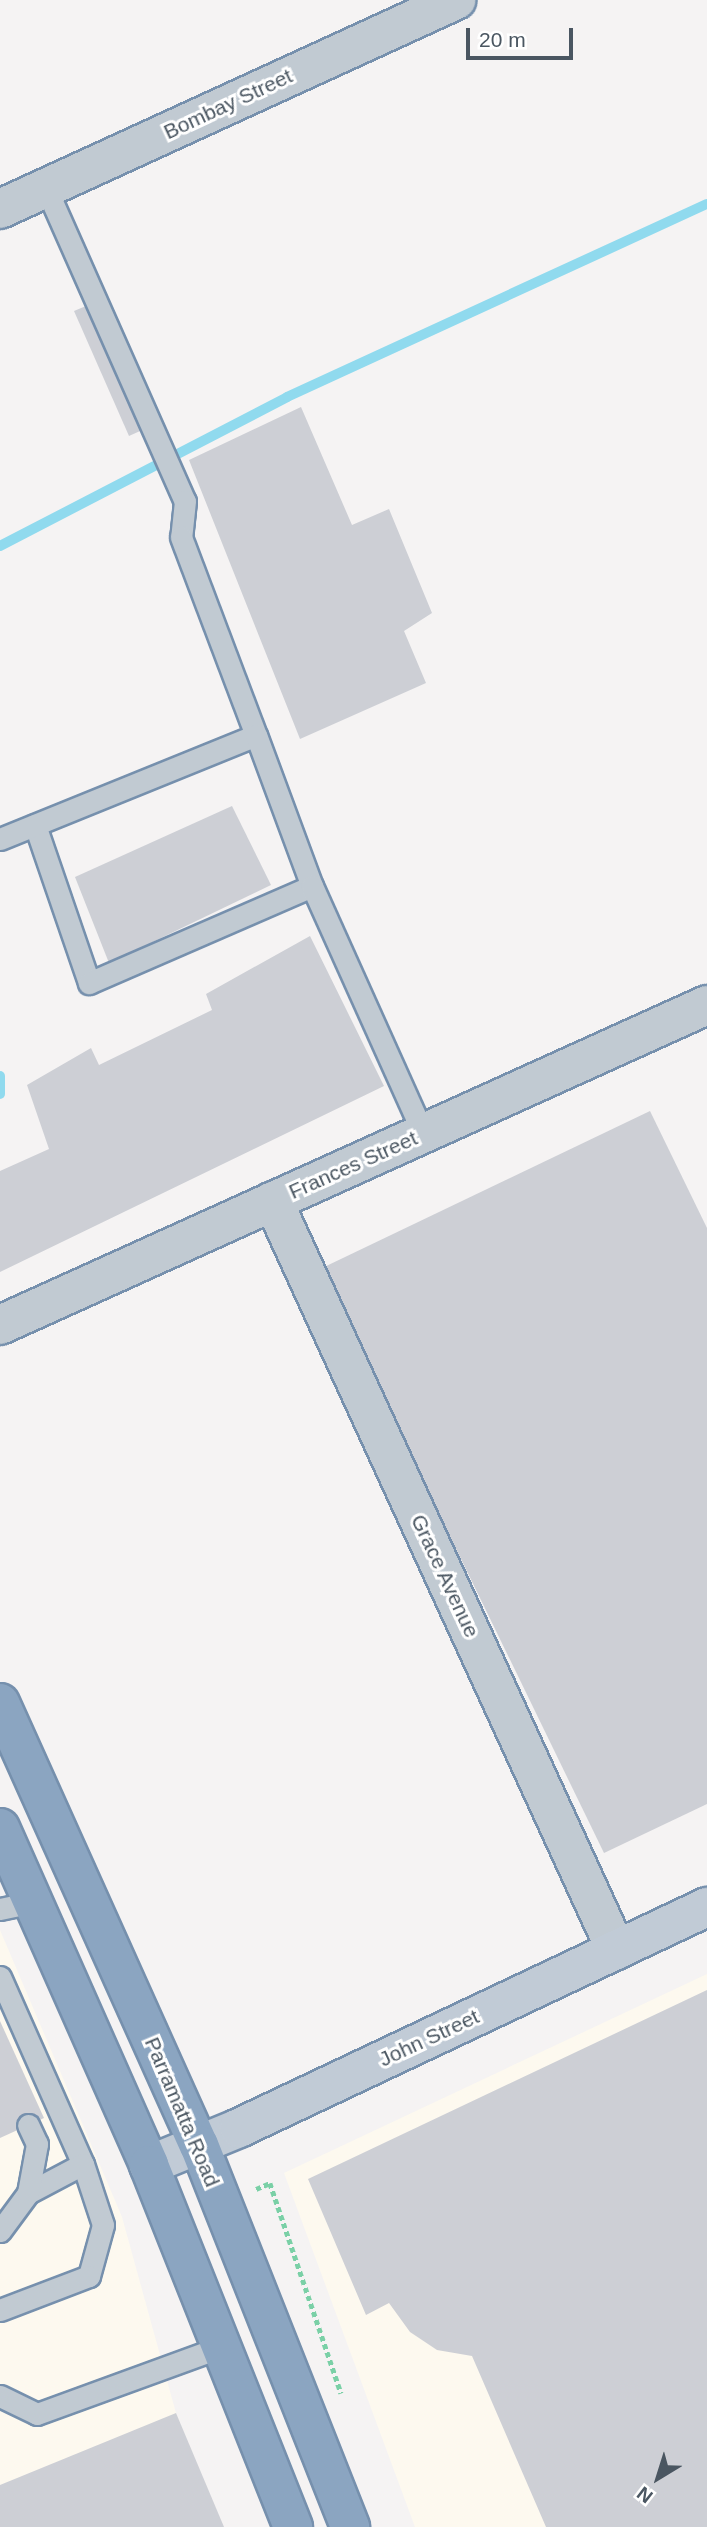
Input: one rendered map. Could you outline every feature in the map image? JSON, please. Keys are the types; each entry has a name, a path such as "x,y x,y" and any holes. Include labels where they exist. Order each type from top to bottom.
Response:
{"highway":[{"name":"Parramatta Road","path":"0,1703 199,2145 350,2527"},
{"path":"0,1828 16,1905 149,2165 293,2527"}],"street":[{"name":"Bombay Street","path":"0,209 456,0"},
{"name":"Frances Street","path":"0,1325 707,1005"},
{"name":"Grace Avenue","path":"273,1201 616,1950"},
{"name":"John Street","path":"149,2165 199,2145 707,1907"}],"lane":[{"path":"46,188 185,501 181,537 312,886 423,1133"},
{"path":"0,839 256,735"},
{"path":"35,825 89,984 312,886"},
{"path":"0,1977 83,2164 103,2225 89,2276 0,2311"},
{"path":"28,2125 37,2144 28,2193"},
{"path":"0,2231 28,2193 83,2164"},
{"path":"0,2396 37,2414 220,2347"}],"path":[{"path":"251,2191 270,2183 344,2404"}],"shaded area":[{"path":"0,1930 122,2217 176,2413 221,2527 0,2527"},
{"path":"707,1974 707,2527 415,2527 284,2173"}],"building":[{"path":"105,298 160,422 129,436 74,311"},
{"path":"301,407 352,525 389,509 432,613 404,631 426,683 300,739 189,460"},
{"path":"232,806 271,885 109,963 75,877"},
{"path":"310,936 384,1086 0,1272 0,1171 49,1149 27,1085 91,1048 99,1065 212,1010 206,994"},
{"path":"650,1111 707,1228 707,1804 604,1853 320,1269"},
{"path":"707,1990 707,2527 546,2527 472,2356 437,2350 410,2332 389,2303 366,2315 308,2179"},
{"path":"0,2021 44,2118 0,2138"},
{"path":"176,2413 224,2527 0,2527 0,2485"}],"waterway":[{"path":"0,546 287,397 707,204"},
{"path":"0,1076 0,1094"}]}
